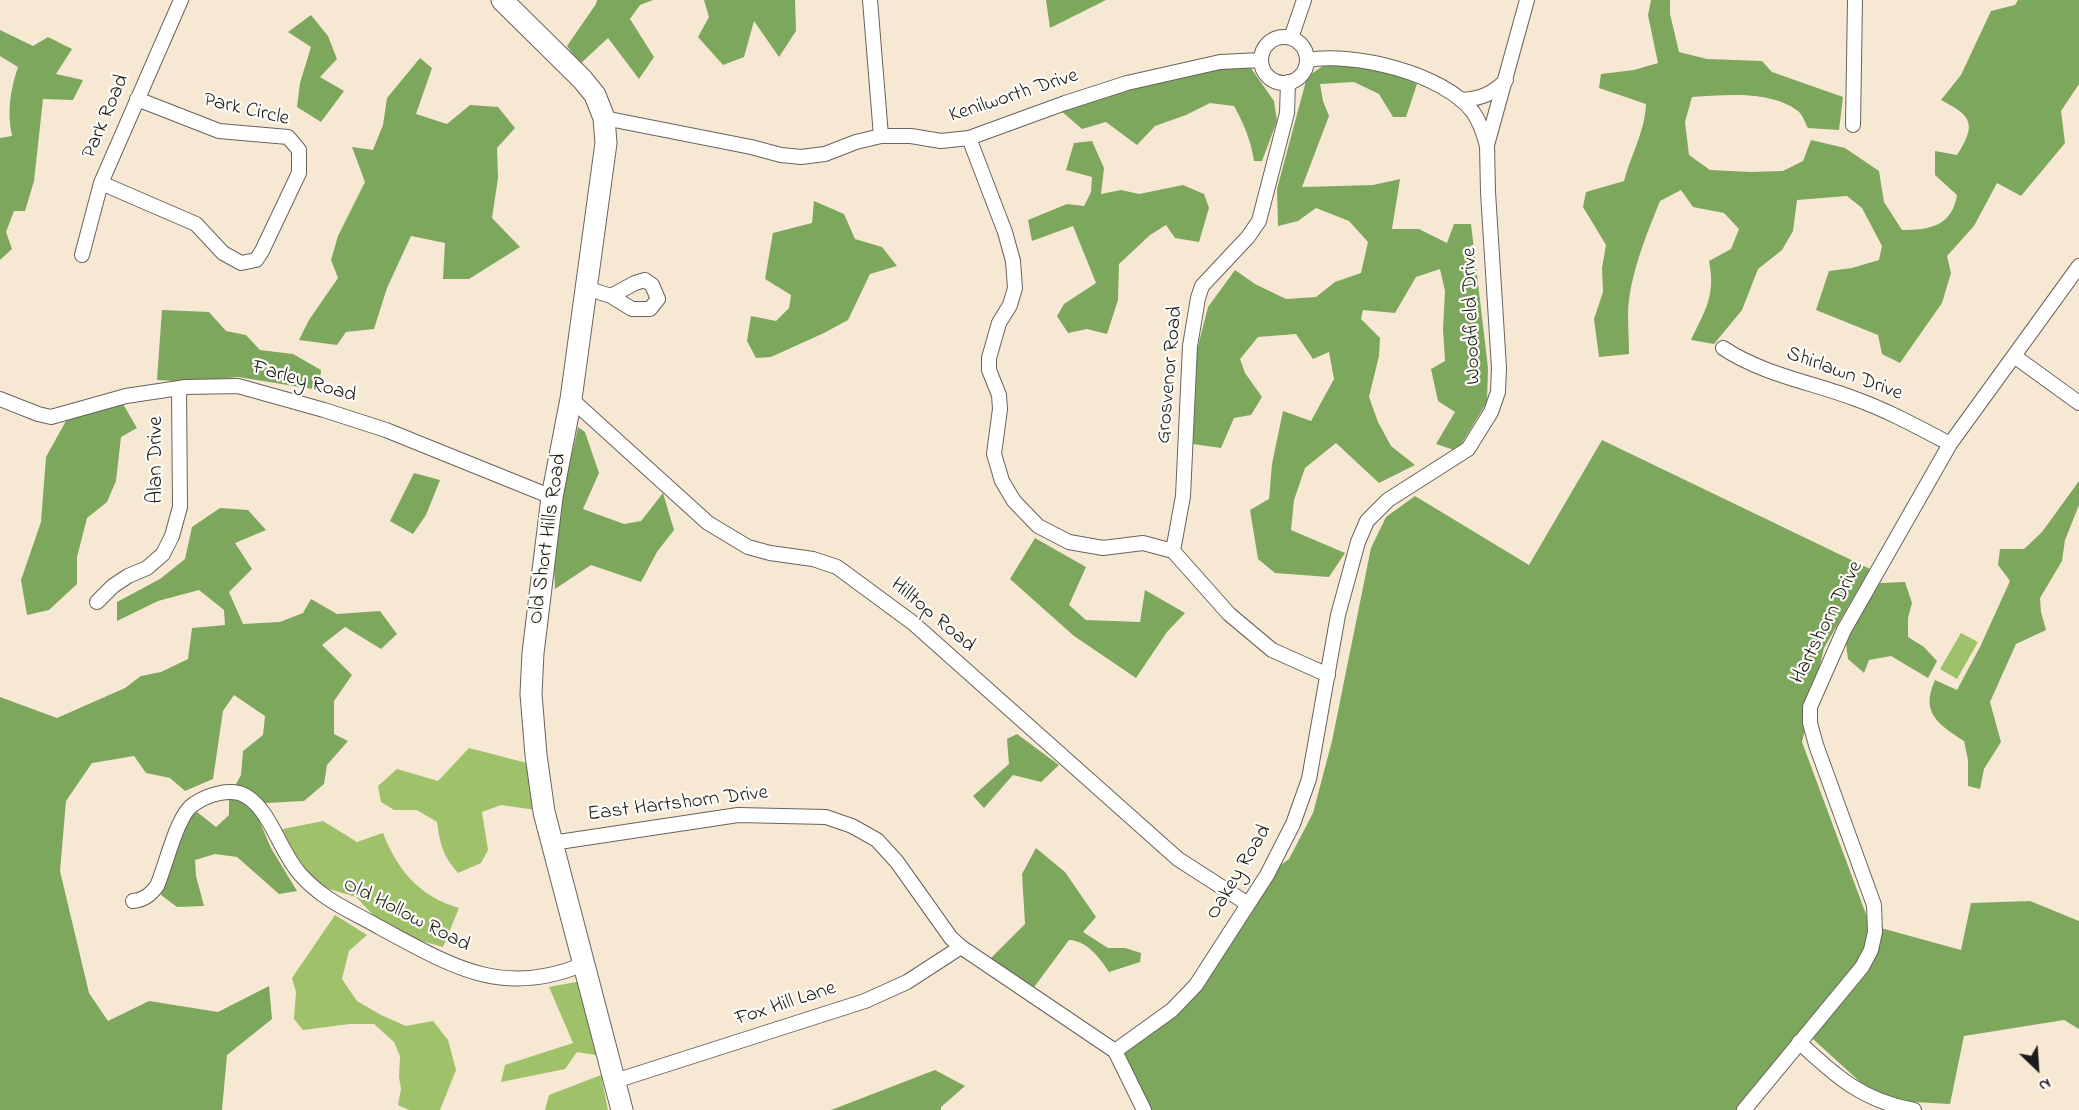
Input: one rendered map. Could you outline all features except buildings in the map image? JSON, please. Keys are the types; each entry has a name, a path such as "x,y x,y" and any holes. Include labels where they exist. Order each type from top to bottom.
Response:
{"main road":[{"name":"Old Short Hills Road","path":"502,0 582,79 595,95 604,118 606,143 571,399 552,497 533,652 531,694 544,812 622,1110"}],"street":[{"name":"Park Road","path":"82,255 101,183 181,0"},
{"path":"870,0 881,136"},
{"path":"1291,38 1304,0"},
{"name":"Woodfield Drive","path":"1328,675 1338,615 1358,542 1367,521 1388,500 1468,449 1491,412 1498,392 1499,368 1488,192 1488,150 1527,0"},
{"path":"1853,125 1855,0"},
{"path":"1279,37 1291,38 1303,46 1307,60 1300,77 1288,82 1277,82 1263,70 1261,60 1264,49 1270,41 1279,37"},
{"path":"1307,60 1323,57 1342,58 1385,65 1418,77 1461,100 1476,117 1483,130 1488,150"},
{"name":"Kenilworth Drive","path":"604,118 801,158 825,154 856,142 881,136 911,136 941,141 969,138 1127,83 1220,62 1261,60"},
{"path":"1461,100 1483,97 1493,92 1506,80"},
{"name":"Grosvenor Road","path":"1173,551 1183,496 1190,346 1198,298 1202,286 1248,237 1259,221 1287,113 1288,82"},
{"name":"Park Circle","path":"101,183 196,224 223,254 241,263 256,260 298,173 299,150 288,137 219,131 137,99"},
{"path":"969,138 1005,232 1013,261 1015,288 1010,305 999,323 988,358 989,370 999,395 1000,409 994,454 1002,481 1021,510 1038,526 1058,538 1091,547 1143,543 1173,551 1229,614 1272,650 1328,675"},
{"name":"Hartshorn Drive","path":"1744,1110 1862,967 1875,932 1872,896 1816,745 1810,723 1810,707 1844,630 1950,444 2079,266"},
{"path":"586,288 611,296"},
{"name":"Shirlawn Drive","path":"1723,348 1742,361 1885,410 1950,444"},
{"path":"2014,356 2079,403"},
{"name":"Farley Road","path":"0,399 51,417 126,396 179,388 238,386 279,396 386,430 552,497"},
{"name":"Alan Drive","path":"97,602 120,581 147,568 163,554 172,536 180,507 179,388"},
{"name":"Hilltop Road","path":"571,399 708,523 748,547 770,553 813,559 837,567 913,623 1178,859 1248,904"},
{"name":"Oakey Road","path":"1115,1051 1172,1010 1196,985 1267,875 1293,824 1310,779 1328,675"},
{"name":"Old Hollow Road","path":"133,901 141,900 151,894 157,886 185,813 192,805 221,793 236,792 245,795 254,803 270,826 290,863 330,902 447,963 486,976 520,979 554,975 584,964"},
{"name":"East Hartshorn Drive","path":"552,843 738,815 826,817 852,826 877,840 897,862 951,938 961,947 1115,1051"},
{"name":"Fox Hill Lane","path":"615,1082 865,1002 907,982 961,947"},
{"path":"1799,1042 1829,1070 1855,1089 1885,1103 1914,1110"},
{"path":"1115,1051 1144,1110"}],"green space":[{"path":"597,0 653,0 640,5 630,19 654,57 639,79 608,38 580,64 567,46"},
{"path":"704,0 795,0 796,31 779,57 754,21 744,57 723,65 698,37 709,17"},
{"path":"1046,0 1106,0 1050,28"},
{"path":"1651,0 1670,0 1670,14 1679,52 1707,59 1762,61 1772,72 1843,97 1839,130 1808,128 1798,111 1787,104 1761,97 1719,95 1692,97 1685,122 1689,155 1710,170 1783,171 1803,161 1811,140 1845,148 1879,171 1884,202 1902,230 1922,229 1938,224 1945,220 1954,205 1957,195 1935,175 1935,151 1957,155 1969,128 1965,116 1941,100 1961,75 1991,11 2015,5 2018,0 2079,0 2079,84 2061,111 2065,143 2021,196 1997,183 1974,226 1947,256 1951,273 1942,303 1900,363 1882,354 1878,335 1816,310 1829,271 1852,268 1879,260 1882,246 1862,208 1847,196 1797,200 1793,231 1782,250 1758,269 1742,310 1714,344 1691,340 1708,302 1711,284 1709,261 1731,249 1739,229 1724,213 1693,207 1681,190 1660,201 1640,255 1629,298 1629,354 1599,357 1594,319 1603,292 1602,268 1606,245 1583,207 1586,192 1624,181 1640,133 1646,104 1599,88 1601,74 1634,70 1658,63 1648,15"},
{"path":"311,15 328,36 337,59 320,77 344,91 321,122 297,107 300,83 311,47 288,32"},
{"path":"0,30 33,46 48,37 72,49 56,74 83,80 73,100 43,99 34,181 25,211 14,211 6,232 12,249 0,260 0,138 12,136 10,102 18,67 0,56"},
{"path":"420,58 432,68 416,114 447,124 470,105 498,107 515,128 497,148 498,178 492,218 520,247 469,279 443,279 445,243 411,236 387,288 374,329 346,332 337,345 299,340 309,320 338,278 331,260 338,236 365,182 352,147 373,150 383,125 387,98"},
{"path":"1246,61 1274,101 1277,121 1262,161 1254,161 1247,133 1234,106 1210,103 1186,115 1155,126 1137,145 1106,122 1082,129 1060,110 1148,84"},
{"path":"1330,61 1379,68 1417,84 1406,117 1393,117 1379,94 1354,82 1320,84 1329,116 1302,187 1373,185 1400,179 1392,229 1419,229 1447,243 1454,224 1471,224 1488,368 1487,402 1457,451 1436,444 1455,412 1438,401 1431,369 1445,361 1443,329 1445,291 1440,269 1416,277 1395,313 1363,310 1361,319 1380,338 1379,356 1369,397 1378,422 1391,446 1415,465 1379,483 1336,443 1305,468 1294,500 1291,530 1345,553 1329,577 1275,573 1258,559 1250,510 1269,499 1272,464 1283,411 1311,421 1334,379 1329,352 1313,359 1296,334 1258,337 1240,359 1245,373 1262,397 1251,415 1234,418 1221,448 1193,444 1197,350 1208,307 1235,270 1255,284 1286,299 1316,297 1335,282 1361,273 1368,242 1349,221 1316,208 1298,221 1278,226 1277,189 1307,77"},
{"path":"1092,141 1104,168 1101,194 1121,190 1139,194 1183,185 1204,194 1209,208 1199,242 1175,238 1166,225 1150,235 1119,264 1118,300 1107,334 1087,329 1068,333 1057,316 1064,304 1096,283 1073,226 1032,241 1028,220 1067,204 1084,206 1091,192 1092,177 1066,170 1074,143"},
{"path":"814,201 844,214 855,239 882,247 897,266 870,274 848,320 771,357 756,358 747,341 751,316 776,321 789,308 791,295 765,279 773,233 812,223"},
{"path":"162,310 209,312 226,331 246,335 260,350 293,354 321,370 319,390 238,377 192,382 157,380"},
{"path":"123,404 137,428 121,437 116,481 107,502 87,518 77,557 77,584 49,610 27,615 21,580 41,522 46,457 67,419"},
{"path":"578,427 585,432 599,473 583,509 624,524 641,521 663,493 674,530 657,552 641,582 591,565 555,589 553,537"},
{"path":"1602,440 1870,569 1824,648 1802,742 1870,925 1961,950 1971,903 2030,901 2079,921 2079,1029 2064,1020 1964,1036 1950,1104 1880,1100 1803,1030 1741,1110 1145,1110 1117,1044 1182,993 1267,875 1289,859 1313,813 1332,741 1371,548 1386,517 1415,496 1529,565"},
{"path":"414,473 440,480 426,515 413,534 390,521"},
{"path":"2079,481 2079,505 2065,540 2062,561 2040,598 2046,630 2016,644 1990,702 2001,742 1984,769 1980,789 1968,786 1968,760 1964,741 1939,723 1931,709 1931,691 1935,680 1957,690 1980,647 2010,581 1998,565 2000,549 2024,549 2042,532"},
{"path":"220,508 248,510 266,530 235,543 252,569 229,592 243,624 280,622 303,613 311,599 337,614 380,611 397,634 381,649 345,627 322,645 352,675 334,701 334,734 348,741 327,765 324,784 304,801 266,803 256,813 271,848 297,891 279,894 237,857 215,854 195,860 196,876 204,906 177,907 161,895 183,825 197,812 216,827 229,815 229,797 241,775 243,751 263,735 265,716 234,695 223,711 213,779 185,791 170,778 146,773 134,756 92,763 66,801 60,871 89,993 108,1021 149,1001 218,1012 269,986 272,1019 227,1055 222,1110 0,1110 0,697 57,718 125,688 141,676 161,672 188,659 192,628 225,625 224,610 199,590 158,601 117,621 117,602 160,579 185,559 192,527"},
{"path":"1035,538 1086,567 1069,605 1086,620 1140,622 1145,590 1185,613 1167,632 1136,678 1074,636 1010,579"},
{"path":"1905,582 1912,603 1908,618 1908,637 1924,647 1937,661 1928,678 1891,656 1869,660 1864,673 1848,659 1845,636 1880,583"},
{"path":"1961,633 1978,642 1957,679 1940,669"},
{"path":"1017,734 1059,765 1041,782 1013,775 984,808 973,796 1009,764 1007,739"},
{"path":"469,748 527,763 536,810 501,805 482,812 488,850 481,863 458,873 443,849 437,822 417,810 394,810 381,802 378,786 397,769 438,781"},
{"path":"323,821 357,842 383,833 403,870 421,889 432,897 459,908 443,947 411,938 375,917 356,897 326,888 295,864 278,830"},
{"path":"1036,848 1065,872 1096,917 1083,932 1108,948 1125,948 1141,953 1140,962 1109,972 1087,947 1069,940 1032,990 990,959 1025,924 1022,874"},
{"path":"335,915 367,935 349,951 342,979 357,1001 406,1026 433,1021 448,1040 456,1070 440,1110 409,1110 398,1105 401,1089 400,1056 394,1042 374,1024 350,1024 303,1030 294,1019 296,992 292,978"},
{"path":"581,981 602,1056 577,1052 565,1069 501,1082 505,1065 573,1043 549,987"},
{"path":"935,1070 965,1086 941,1107 941,1110 831,1110"},
{"path":"601,1075 608,1110 545,1110 549,1095"}]}
